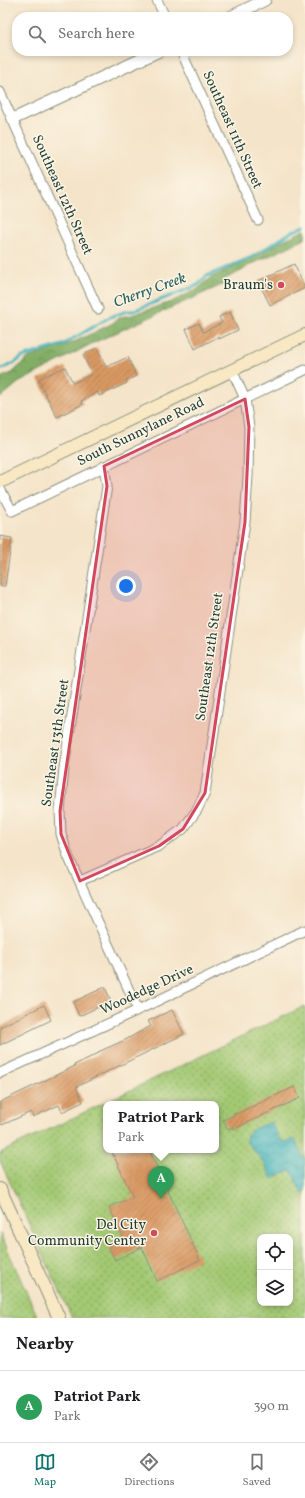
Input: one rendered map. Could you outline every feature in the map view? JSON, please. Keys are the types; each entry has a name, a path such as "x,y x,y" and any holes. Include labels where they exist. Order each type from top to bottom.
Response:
{"main road":[{"name":"South Sunnylane Road","path":"0,482 305,335"},
{"path":"0,1190 59,1318"}],"street":[{"path":"157,0 163,12"},
{"path":"240,12 265,0"},
{"path":"13,119 147,56"},
{"name":"Southeast 11th Street","path":"183,56 258,220"},
{"name":"Southeast 12th Street","path":"0,92 98,309"},
{"name":"Southeast 12th Street","path":"80,881 159,846 183,829 197,810 205,792 245,522 248,476 249,427 245,398 232,370"},
{"name":"South Sunnylane Road","path":"0,489 12,511 305,370"},
{"name":"Southeast 13th Street","path":"104,466 108,486 64,768 60,811 61,834 68,856 138,1010"},
{"name":"Woodedge Drive","path":"0,1073 138,1010 305,930"}],"highlighted area":[{"path":"245,399 249,427 245,522 205,793 183,829 159,846 80,881 61,834 60,811 107,486 104,466"}],"green space":[{"path":"305,230 305,239 248,266 223,280 224,284 93,343 18,383 0,398 0,378 12,373 28,358 74,342 124,316 129,316 171,302 198,289 210,278 253,258 273,245"},
{"path":"305,1006 305,1318 72,1318 0,1161 0,1153 103,1103 103,1153 219,1153 219,1101 108,1101"},
{"path":"0,1233 38,1318 0,1318"}],"water":[{"path":"271,1122 279,1139 286,1142 295,1139 305,1160 305,1192 302,1194 291,1170 272,1179 265,1164 246,1141 247,1137 252,1131"}],"building":[{"path":"294,264 305,288 270,305 258,281"},
{"path":"230,312 238,330 219,339 218,337 195,349 186,329 199,323 203,332 222,323 219,317"},
{"path":"97,348 106,367 128,357 136,376 126,381 127,383 99,396 98,392 81,401 83,404 57,417 38,379 65,367 73,383 92,374 83,355"},
{"path":"0,536 12,538 5,586 0,586"},
{"path":"105,987 111,1001 79,1016 73,1002"},
{"path":"44,1005 51,1020 0,1045 0,1027"},
{"path":"172,1010 184,1034 76,1087 83,1102 62,1112 59,1105 33,1117 31,1112 2,1125 0,1121 0,1102 75,1066 74,1065 99,1053 98,1052 125,1040 151,1026 148,1021"},
{"path":"294,1087 300,1098 234,1129 233,1127 228,1129 223,1120"},
{"name":"Del City Community Center","path":"112,1153 150,1153 200,1260 157,1281 142,1247 115,1260 108,1246 124,1239 109,1207 133,1197"}],"waterway":[{"name":"Cherry Creek","path":"0,370 16,362 22,357 62,345 110,317 127,311 133,311 198,285 207,276 252,257 290,233 305,226"}],"place":[{"name":"Braum's","path":"281,285"},
{"name":"Patriot Park","path":"161,1199"},
{"name":"Del City Community Center","path":"154,1233"}]}
